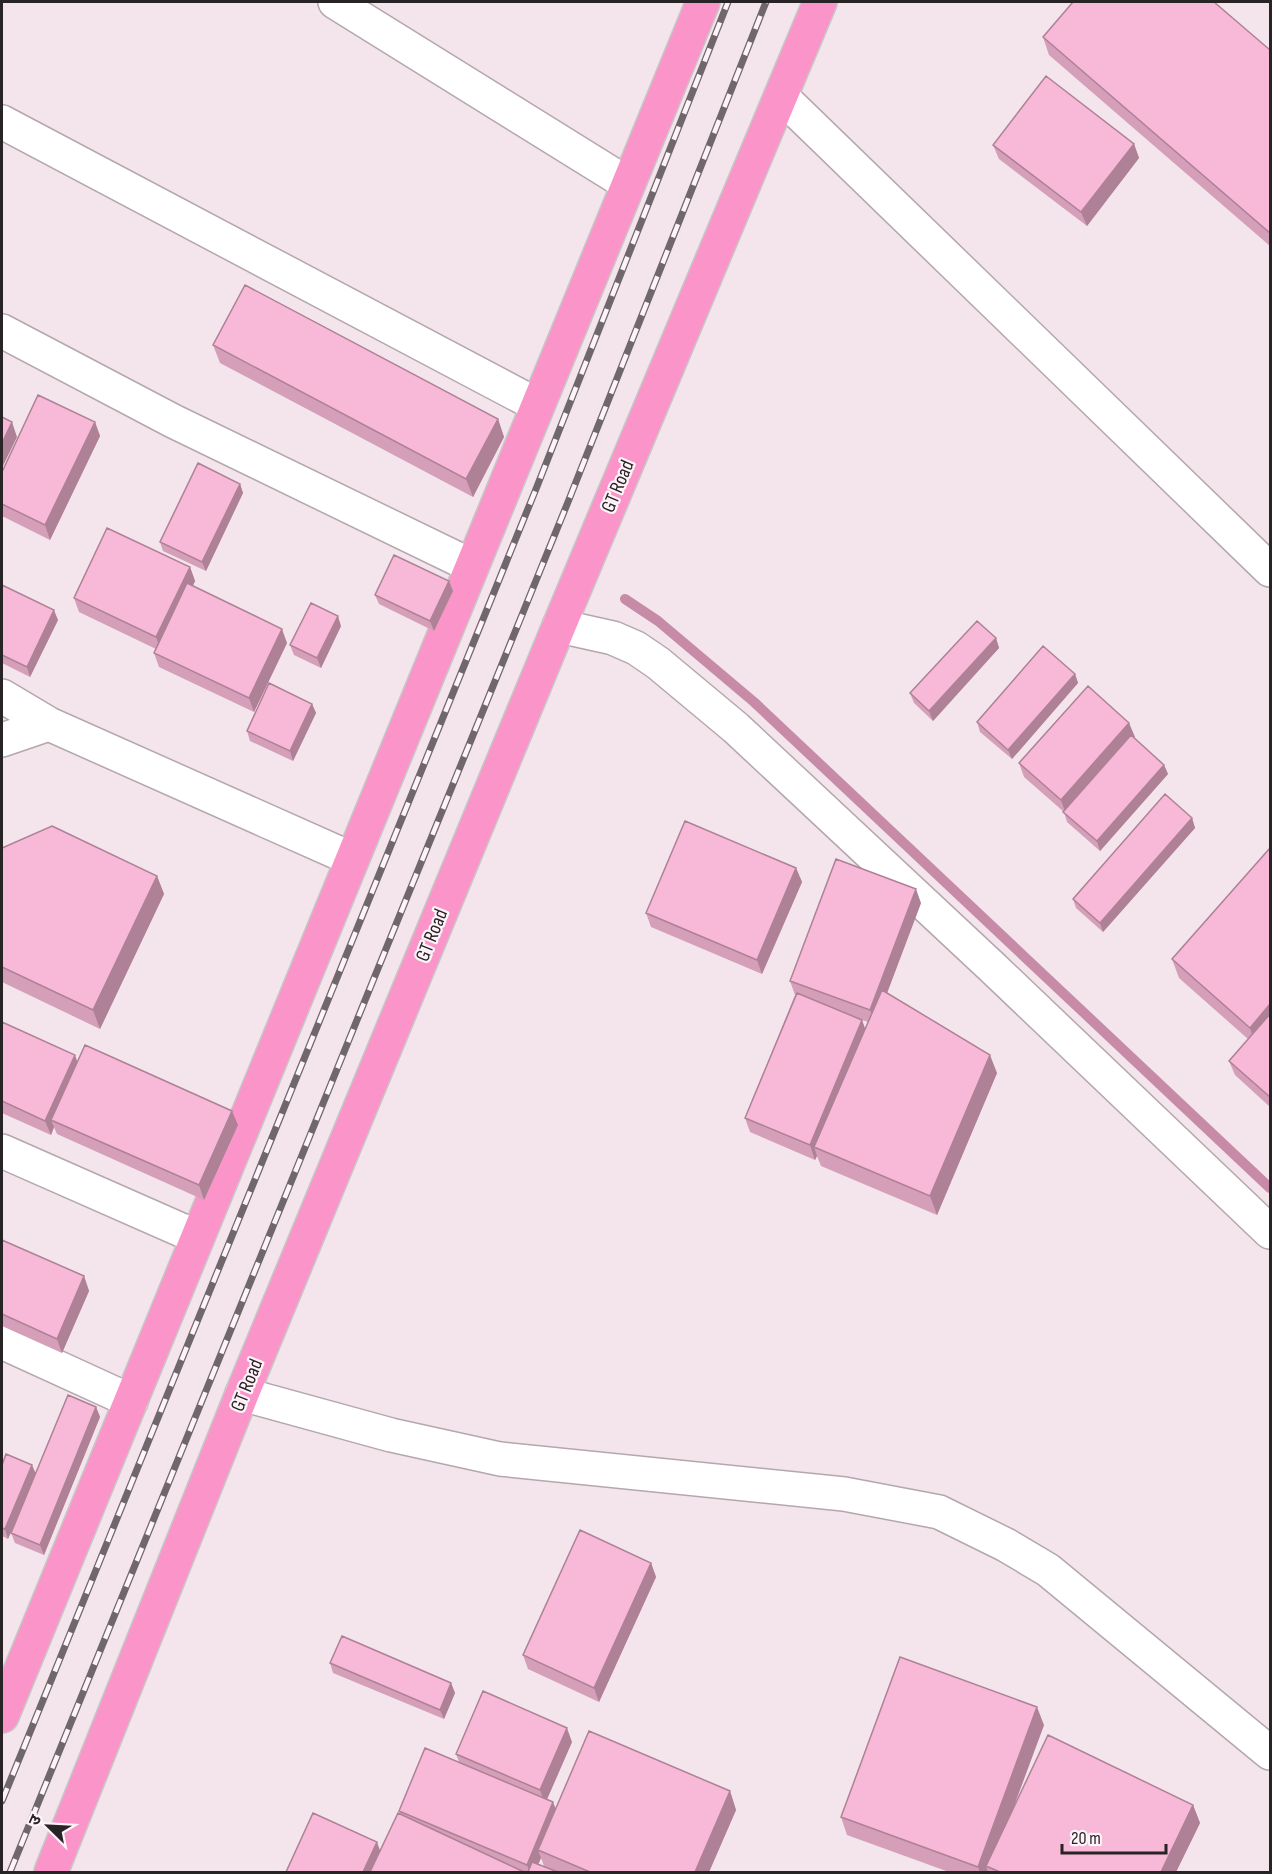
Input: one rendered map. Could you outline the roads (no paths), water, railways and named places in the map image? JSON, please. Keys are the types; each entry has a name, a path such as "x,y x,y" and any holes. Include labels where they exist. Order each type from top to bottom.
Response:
{"highway":[{"path":"2,1716 703,2"},
{"name":"GT Road","path":"51,1872 242,1394 820,2"}],"street":[{"path":"335,2 628,184"},
{"path":"781,96 1270,570"},
{"path":"2,122 537,405"},
{"path":"2,331 173,421 472,566"},
{"path":"559,626 613,638 636,648 658,663 727,721 992,967 1270,1232"},
{"path":"2,696 48,724 352,859"},
{"path":"2,740 48,724"},
{"path":"2,1151 197,1237"},
{"path":"2,1342 131,1401"},
{"path":"242,1394 391,1435 500,1459 844,1494 939,1512 1006,1545 1048,1570 1270,1753"}],"waterway":[{"path":"625,599 658,621 754,702 1270,1188"}],"railway":[{"path":"2,1801 536,489 728,2"},
{"path":"10,1872 568,502 766,2"}]}
